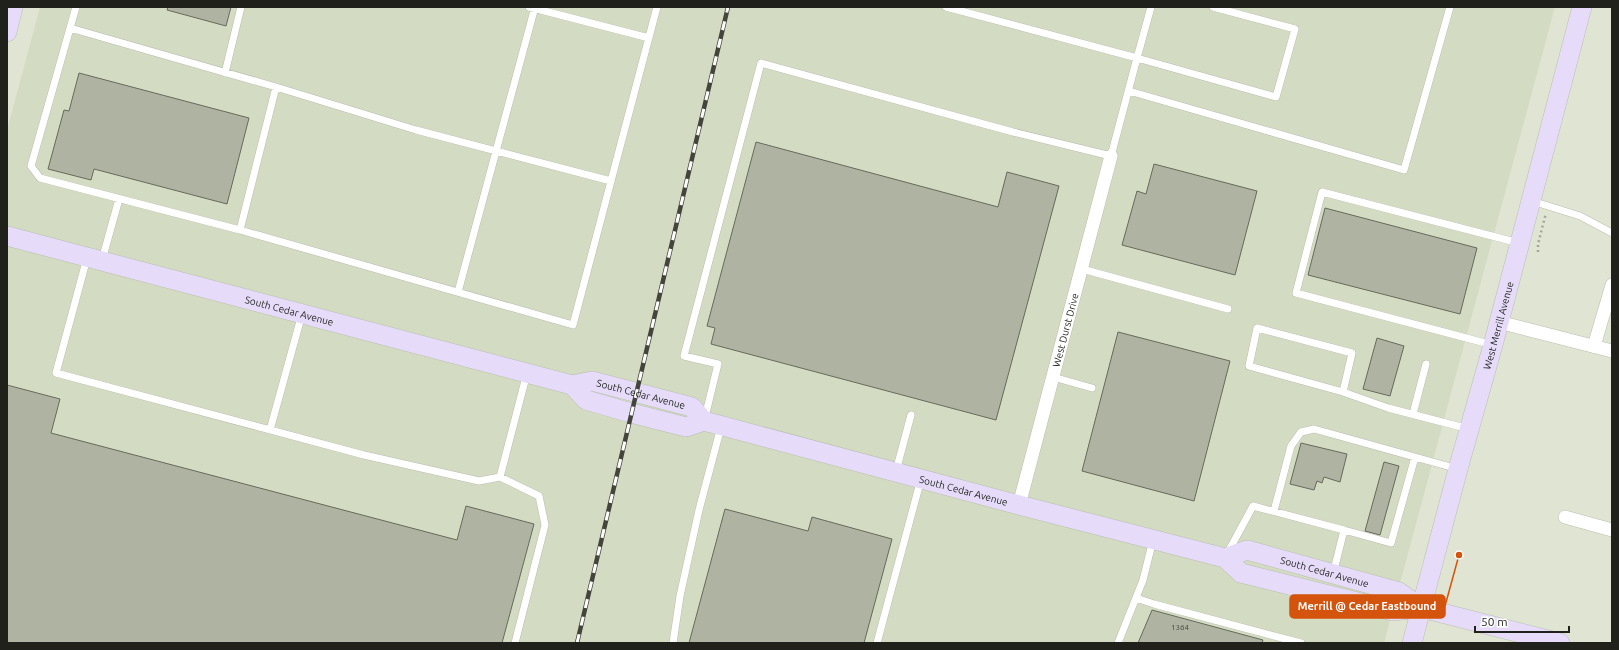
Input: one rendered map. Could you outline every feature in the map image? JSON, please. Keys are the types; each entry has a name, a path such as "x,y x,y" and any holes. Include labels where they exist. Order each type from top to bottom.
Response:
{"main road":[{"path":"7,32 14,7"},
{"name":"West Merrill Avenue","path":"1412,643 1458,469 1493,345 1582,7"},
{"name":"South Cedar Avenue","path":"7,236 572,386 592,380 692,407 704,421 1225,558 1241,573 1392,611 1422,608 1560,643"},
{"name":"South Cedar Avenue","path":"1225,558 1247,550 1399,592 1422,608"}],"street":[{"name":"West Durst Drive","path":"1019,505 1111,156"},
{"path":"1594,346 1612,285"},
{"path":"1499,322 1612,351"},
{"path":"1565,517 1612,530"}],"lane":[{"path":"76,7 31,166 40,178 240,230 573,325 657,7"},
{"path":"225,73 241,7"},
{"path":"946,7 1276,97 1295,30 1213,7"},
{"path":"704,421 718,364 684,356 761,63 1013,132 1111,156 1151,7"},
{"path":"1129,91 1404,170 1450,7"},
{"path":"458,292 497,151 533,8 649,38"},
{"path":"70,28 276,87 416,130 611,181"},
{"path":"240,230 276,87"},
{"path":"1493,345 1296,293 1322,192 1519,243"},
{"path":"119,199 95,259 70,315 56,373 364,455 479,481 500,477 539,496 545,525 515,643"},
{"path":"1530,200 1580,216 1612,233"},
{"path":"1082,269 1228,309"},
{"path":"270,430 302,314"},
{"path":"1343,392 1352,353 1257,328 1249,366 1343,392 1388,408 1469,429"},
{"path":"1413,414 1426,364"},
{"path":"500,477 527,373"},
{"path":"1053,377 1092,388"},
{"path":"896,472 911,415"},
{"path":"673,643 685,572 699,510 722,426"},
{"path":"1274,511 1291,446 1301,432 1314,429 1458,469"},
{"path":"1225,558 1253,506 1391,544 1415,457"},
{"path":"877,643 921,479"},
{"path":"1333,574 1344,530"},
{"path":"1118,643 1143,580 1154,540"},
{"path":"1136,598 1301,643"}],"path":[{"path":"1538,252 1538,244 1549,205"}],"shaded area":[{"path":"40,7 1555,7 1384,643 7,643 7,130"}],"building":[{"path":"168,7 231,7 226,26 167,10"},
{"path":"79,73 249,118 227,204 94,169 91,180 48,169 64,110 69,111"},
{"path":"756,142 998,207 1007,172 1059,186 996,420 711,344 715,328 707,326"},
{"path":"1154,164 1257,191 1235,275 1122,245 1137,191 1146,194"},
{"path":"1325,208 1477,248 1460,314 1308,275"},
{"path":"1118,332 1230,361 1194,501 1082,471"},
{"path":"1377,338 1404,346 1390,396 1363,389"},
{"path":"7,385 60,399 51,433 457,540 466,506 534,524 502,643 7,643"},
{"path":"1301,443 1347,454 1340,482 1324,477 1322,483 1317,481 1314,490 1290,484"},
{"path":"1384,462 1399,466 1380,535 1365,531"},
{"path":"725,509 808,531 812,517 892,539 864,643 689,643"},
{"path":"1152,610 1263,640 1262,643 1138,643"}],"railway":[{"path":"577,643 728,7"}],"place":[{"name":"Merrill @ Cedar Eastbound","path":"1459,555"}]}
